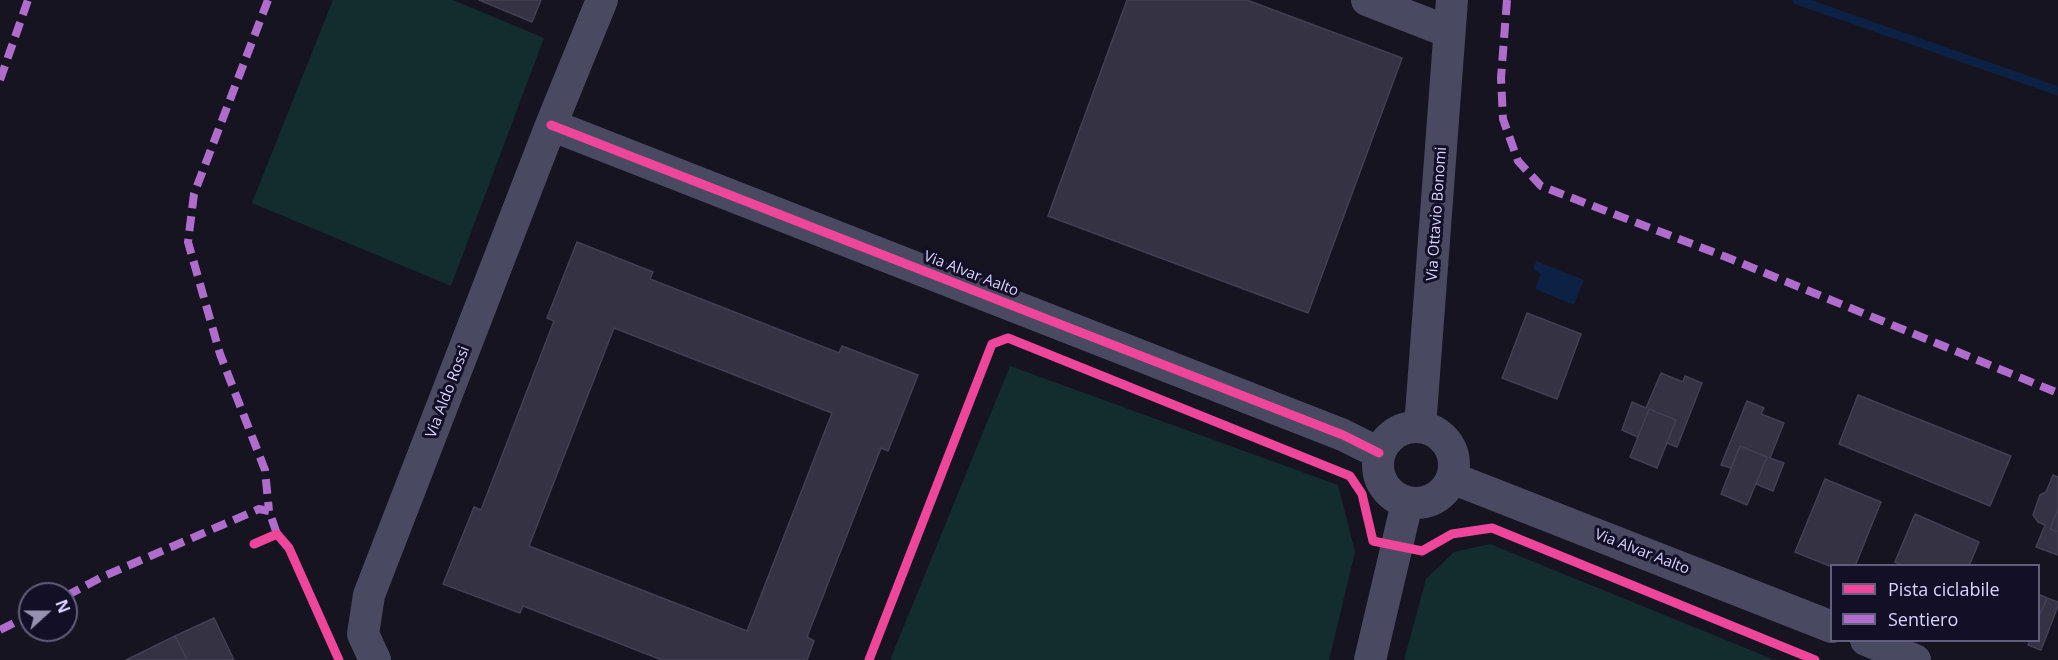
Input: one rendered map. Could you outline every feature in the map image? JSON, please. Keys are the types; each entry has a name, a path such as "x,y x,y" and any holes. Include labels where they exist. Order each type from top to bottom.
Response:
{"street":[{"path":"551,125 602,0"},
{"path":"1366,0 1449,32"},
{"name":"Via Ottavio Bonomi","path":"1420,427 1452,0"},
{"name":"Via Alvar Aalto","path":"551,125 1343,435 1379,453"},
{"name":"Via Aldo Rossi","path":"375,660 363,634 369,595 551,125"},
{"path":"1420,427 1441,436 1453,455 1454,467 1447,488 1439,496 1418,504 1407,503 1395,498 1385,489 1379,478 1377,465 1379,453 1385,441 1395,432 1420,427"},
{"name":"Via Alvar Aalto","path":"1452,478 1830,626"},
{"path":"1370,660 1407,503"},
{"path":"1871,642 1915,660"}],"green space":[{"path":"333,0 453,0 544,38 451,286 252,203"},
{"path":"1010,366 1338,485 1355,552 1329,660 890,660"},
{"path":"1490,544 1775,660 1404,660 1426,579 1454,552"}],"water":[{"path":"1536,261 1584,280 1574,305 1535,289 1541,274 1533,269"}],"building":[{"path":"479,0 541,0 532,22"},
{"path":"1127,0 1247,0 1402,58 1308,313 1048,216"},
{"path":"577,242 653,272 650,279 839,353 842,346 918,375 888,451 881,448 807,637 814,641 807,660 662,660 523,606 520,613 443,584 474,507 481,510 554,321 547,318","holes":["614,328 832,413 747,631 529,546"]},
{"path":"1527,313 1581,334 1557,399 1502,378"},
{"path":"1661,373 1683,382 1685,376 1702,383 1677,447 1667,443 1676,420 1649,409 1638,437 1622,430 1632,402 1646,408"},
{"path":"1858,395 2011,456 1990,506 1839,444"},
{"path":"1747,401 1764,408 1761,414 1784,423 1770,458 1784,463 1773,491 1756,484 1767,457 1740,446 1731,468 1721,465"},
{"path":"1649,409 1676,420 1657,468 1630,457"},
{"path":"1740,446 1767,457 1747,505 1721,494"},
{"path":"2053,475 2058,477 2058,509 2050,529 2058,532 2058,555 2036,547 2045,525 2038,522 2033,515 2040,495 2046,492"},
{"path":"1825,479 1881,502 1856,564 1830,564 1830,566 1795,552"},
{"path":"2058,509 2058,532 2050,529"},
{"path":"1915,514 1979,542 1970,564 1900,564 1895,562"},
{"path":"2040,595 2047,598 2040,614"},
{"path":"2047,598 2058,602 2041,650 2028,645 2029,642 2040,642 2040,614"},
{"path":"214,618 234,660 187,660 175,636"},
{"path":"175,636 187,660 126,660"}],"waterway":[{"path":"1797,0 2058,91"}],"marked path":[{"path":"0,80 28,0"},
{"path":"268,0 194,194 188,242 220,354 265,470 269,511"},
{"path":"1507,0 1501,78 1503,119 1518,161 1541,186 1726,257 2058,393"},
{"path":"78,590 259,509 269,511 277,534"},
{"path":"0,630 18,621"}],"cycle path":[{"path":"551,125 1343,435 1379,453"},
{"path":"869,660 992,344 1008,338 1350,476 1362,494 1373,541 1422,551 1452,534 1492,528 1815,660"},
{"path":"254,544 277,534 289,548 339,660"}]}
